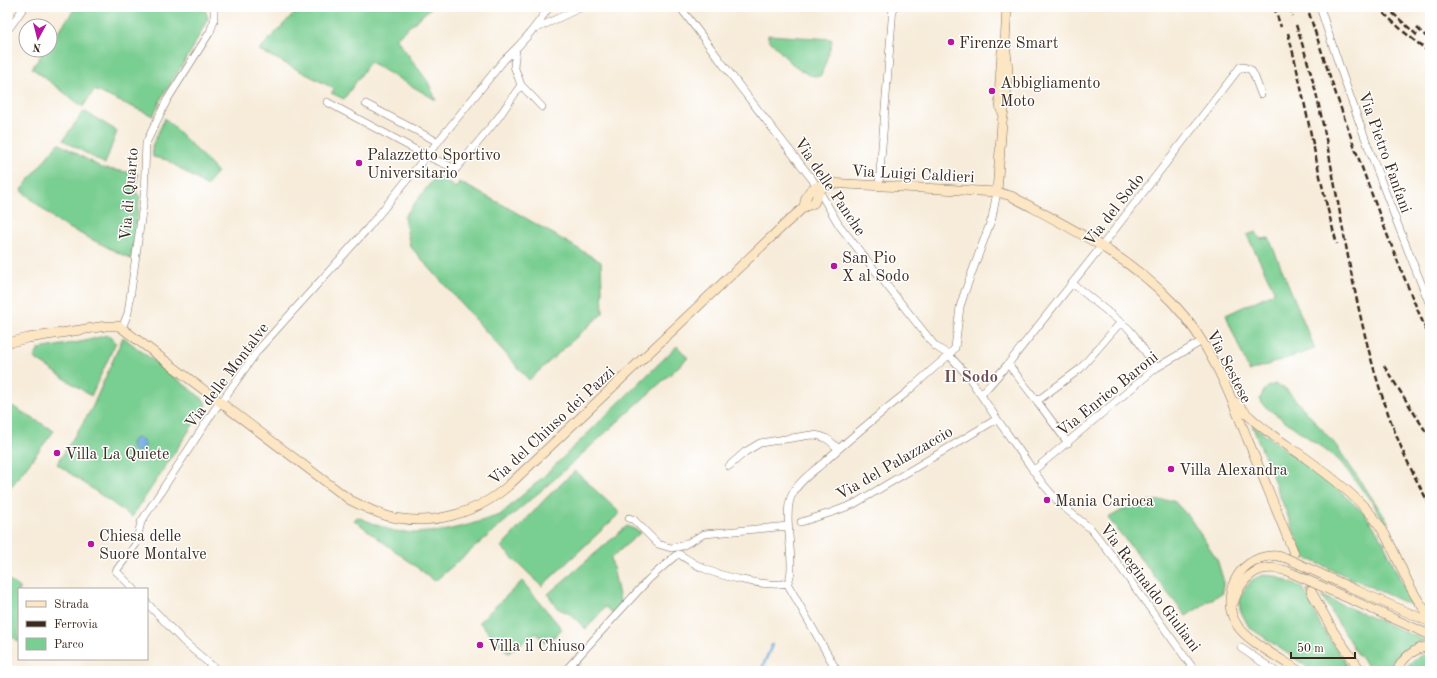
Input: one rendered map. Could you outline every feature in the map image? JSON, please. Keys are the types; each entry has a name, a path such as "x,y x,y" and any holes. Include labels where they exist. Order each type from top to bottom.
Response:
{"main road":[{"path":"997,192 1002,122 1006,98 1008,69 1005,43 1007,7"},
{"name":"Via del Chiuso dei Pazzi","path":"122,328 342,495 364,507 388,516 429,520 458,514 492,499 508,486 804,207 810,190 818,189 827,183"},
{"name":"Via Luigi Caldieri","path":"827,183 997,192"},
{"name":"Via Sestese","path":"997,192 1011,196 1101,247 1135,270 1162,292 1184,316 1214,361 1230,395 1294,553"},
{"path":"7,343 28,338 111,325 122,328"},
{"path":"1230,395 1248,415 1269,433 1308,459 1350,492 1370,513 1390,543 1412,593 1430,616"},
{"path":"1299,671 1246,636 1236,623 1231,608 1230,596 1232,586 1239,573 1246,566 1256,560 1267,556 1286,558 1430,622"},
{"path":"1231,608 1238,589 1245,579 1252,573 1268,568 1277,568 1287,571 1430,635"},
{"path":"1311,592 1333,631 1361,671"},
{"path":"1397,671 1404,660 1412,652 1419,648 1430,646"},
{"path":"1348,653 1356,671"}],"street":[{"path":"10,27 24,7"},
{"name":"Via di Quarto","path":"122,328 128,313 144,197 146,143 167,100 210,32 214,21 214,7"},
{"name":"Via delle Montalve","path":"133,588 116,571 136,544 141,522 214,409 221,403 258,350 368,228 504,60 534,30 549,7"},
{"path":"534,30 582,7"},
{"name":"Via delle Panche","path":"680,7 818,189 838,225 935,346 949,355"},
{"path":"879,185 893,7"},
{"name":"Via Pietro Fanfani","path":"1320,7 1351,100 1385,194 1430,305"},
{"path":"516,49 514,66 520,85 542,107"},
{"name":"Via del Sodo","path":"981,395 1008,364 1101,247 1241,66 1251,70 1261,94"},
{"path":"327,102 427,156 456,169 498,118 520,85"},
{"path":"366,104 438,142"},
{"path":"565,671 649,579 679,554 703,569 755,582 776,585 787,583 790,579 791,570 788,526 789,504 794,491 838,448 949,355 955,348 959,314 964,294 992,218 997,192"},
{"path":"1072,283 1134,335 1156,368"},
{"path":"1037,401 1080,370 1120,323"},
{"name":"Via Enrico Baroni","path":"1033,471 1156,368 1202,341"},
{"name":"Via Reginaldo Giuliani","path":"949,355 962,368 1033,471 1056,500 1095,534 1195,671"},
{"path":"1008,364 1068,443"},
{"name":"Via del Palazzaccio","path":"801,522 854,504 997,420"},
{"path":"729,466 750,448 765,441 817,435 828,439 838,448"},
{"path":"629,518 634,520 658,544 671,548 682,546 704,534 788,526"},
{"path":"787,583 837,671"},
{"path":"148,604 184,642 218,671"},
{"path":"1241,648 1275,671"}],"green space":[{"path":"76,7 204,7 208,18 190,53 162,97 153,116 94,90 83,107 32,68 39,58 58,58 58,32"},
{"path":"300,7 432,7 396,38 428,82 436,100 370,62 344,99 331,93 335,89 259,50"},
{"path":"768,35 831,39 832,42 820,76 813,76 793,65 771,42"},
{"path":"84,111 117,131 105,164 63,140"},
{"path":"165,118 217,171 207,186 167,160 153,157 152,146"},
{"path":"58,143 102,168 138,174 136,193 140,196 131,259 59,223 21,190"},
{"path":"436,176 456,188 459,182 505,206 601,262 603,313 529,380 410,246 404,217"},
{"path":"1256,232 1260,239 1269,238 1315,349 1249,371 1226,315 1275,292 1247,235"},
{"path":"107,335 116,342 91,396 34,358 39,349 85,341"},
{"path":"123,337 204,400 206,405 132,517 57,464 92,408"},
{"path":"677,346 688,358 550,483 435,581 354,520 357,517 393,531 415,533 443,531 500,515 543,477"},
{"path":"1276,384 1286,389 1335,444 1389,523 1386,524 1372,502 1339,460 1263,405 1260,399 1264,391 1268,387"},
{"path":"7,403 54,431 7,492"},
{"path":"1252,425 1325,478 1365,514 1381,537 1403,585 1417,608 1304,557"},
{"path":"575,471 620,513 542,586 501,547 546,498"},
{"path":"1173,500 1189,517 1217,559 1223,579 1223,592 1186,616 1108,518 1126,508 1151,501"},
{"path":"627,526 641,532 611,558 621,605 614,614 605,607 586,629 570,614 557,608 548,594"},
{"path":"1262,575 1275,576 1303,588 1321,626 1351,671 1313,671 1249,627 1240,610 1240,600 1244,590 1252,580"},
{"path":"7,579 20,588 18,588 18,641 7,632"},
{"path":"522,581 562,629 546,644 536,633 508,653 479,622"},
{"path":"1322,596 1426,641 1414,644 1404,650 1396,659 1391,671 1371,671 1354,649"},
{"path":"1430,652 1430,671 1404,671 1415,659"}],"water":[{"path":"138,438 143,440 145,445 143,450 138,452 133,450 131,445 133,440"}],"waterway":[{"path":"760,671 772,645"}],"tunnel":[{"path":"1297,560 1311,591"}],"railway":[{"path":"1274,7 1281,27"},
{"path":"1290,7 1293,16"},
{"path":"1377,7 1430,53"},
{"path":"1386,7 1419,37"},
{"path":"1309,13 1366,178 1430,339"},
{"path":"1296,25 1309,66 1319,106 1359,310 1372,361 1387,410 1406,458 1430,505"},
{"path":"1417,28 1430,40"},
{"path":"1288,33 1323,191 1337,244"},
{"path":"1384,366 1430,438"}],"place":[{"name":"Firenze Smart","path":"951,42"},
{"name":"Abbigliamento Moto","path":"992,91"},
{"name":"Palazzetto Sportivo Universitario","path":"359,163"},
{"name":"San Pio X al Sodo","path":"834,266"},
{"name":"Villa La Quiete","path":"57,453"},
{"name":"Villa Alexandra","path":"1171,469"},
{"name":"Mania Carioca","path":"1047,500"},
{"name":"Chiesa delle Suore Montalve","path":"91,544"},
{"name":"Villa il Chiuso","path":"480,645"}],"district":[{"name":"Il Sodo","path":"971,376"}]}
